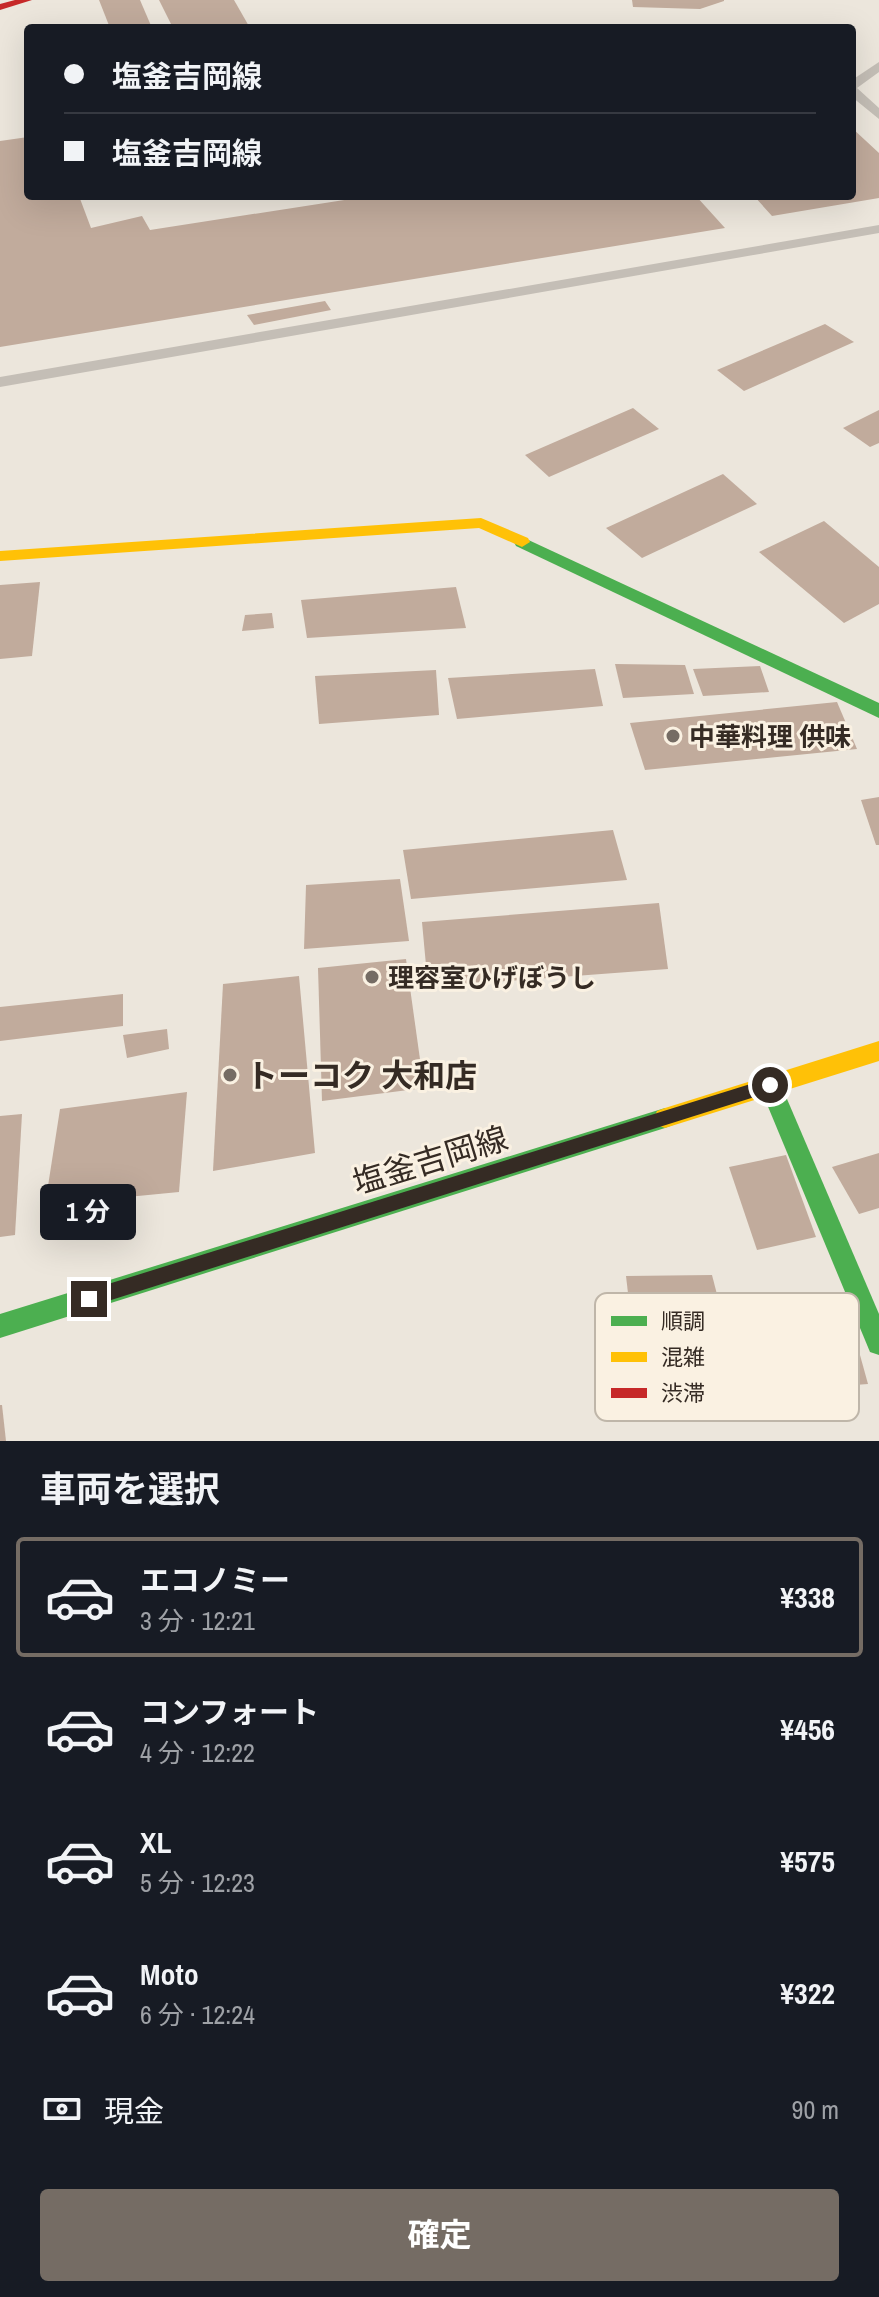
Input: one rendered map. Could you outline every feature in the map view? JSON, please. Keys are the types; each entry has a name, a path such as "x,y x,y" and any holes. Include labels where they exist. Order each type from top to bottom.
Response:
{"street":[{"path":"0,7 27,0"},
{"path":"0,556 481,523 879,711"},
{"name":"塩釜吉岡線","path":"0,1326 879,1051"},
{"path":"770,1085 858,1293"},
{"path":"859,1296 879,1343"}],"lane":[{"path":"856,85 879,66"},
{"path":"856,92 879,115"},
{"path":"0,382 879,229"}],"building":[{"path":"99,0 140,0 150,24 108,24"},
{"path":"159,0 234,0 248,24 171,24"},
{"path":"632,0 724,1 700,9 633,7"},
{"path":"856,132 879,153 879,198 772,216 758,200 856,200"},
{"path":"24,138 24,200 80,200 91,228 142,216 150,230 344,200 700,200 725,228 0,347 0,141"},
{"path":"325,301 331,310 254,325 247,315"},
{"path":"825,324 854,342 744,391 717,370"},
{"path":"633,408 659,429 549,477 525,455"},
{"path":"879,410 879,443 870,447 843,428"},
{"path":"723,474 757,504 642,558 606,528"},
{"path":"824,521 879,567 879,604 844,623 759,552"},
{"path":"40,582 32,656 0,659 0,585"},
{"path":"456,587 466,628 307,638 301,600"},
{"path":"272,613 274,628 242,631 245,615"},
{"path":"615,664 685,665 694,694 623,698"},
{"path":"760,666 769,692 703,696 693,669"},
{"path":"595,669 603,706 457,719 448,678"},
{"path":"436,670 439,715 319,724 315,676"},
{"path":"837,702 857,749 645,770 630,723"},
{"path":"879,797 879,845 876,845 861,800"},
{"path":"613,830 627,880 411,899 403,850"},
{"path":"400,879 409,941 304,949 306,885"},
{"path":"659,903 668,969 428,987 422,922"},
{"path":"406,959 424,1088 322,1101 318,968"},
{"path":"299,976 315,1153 213,1171 223,984"},
{"path":"123,994 123,1026 0,1041 0,1007"},
{"path":"167,1029 169,1049 127,1058 123,1035"},
{"path":"187,1092 179,1192 45,1205 60,1109"},
{"path":"22,1114 15,1235 0,1237 0,1116"},
{"path":"879,1153 879,1208 859,1214 832,1167"},
{"path":"786,1155 816,1237 757,1250 729,1167"},
{"path":"712,1275 717,1293 628,1293 626,1276"},
{"path":"859,1351 868,1384 859,1385"},
{"path":"2,1405 6,1441 0,1441"}],"traffic: fast":[{"path":"522,542 879,711"},
{"path":"770,1085 858,1293"},
{"path":"0,1326 665,1118"},
{"path":"859,1296 879,1343"}],"traffic: slow":[{"path":"0,556 481,523 522,542"},
{"path":"665,1118 879,1051"}],"traffic: jam":[{"path":"0,7 27,0"}],"place":[{"name":"中華料理 供味","path":"673,736"},
{"name":"理容室ひげぼうし","path":"372,977"},
{"name":"トーコク 大和店","path":"230,1075"}],"route":[{"path":"89,1299 770,1085"}]}
